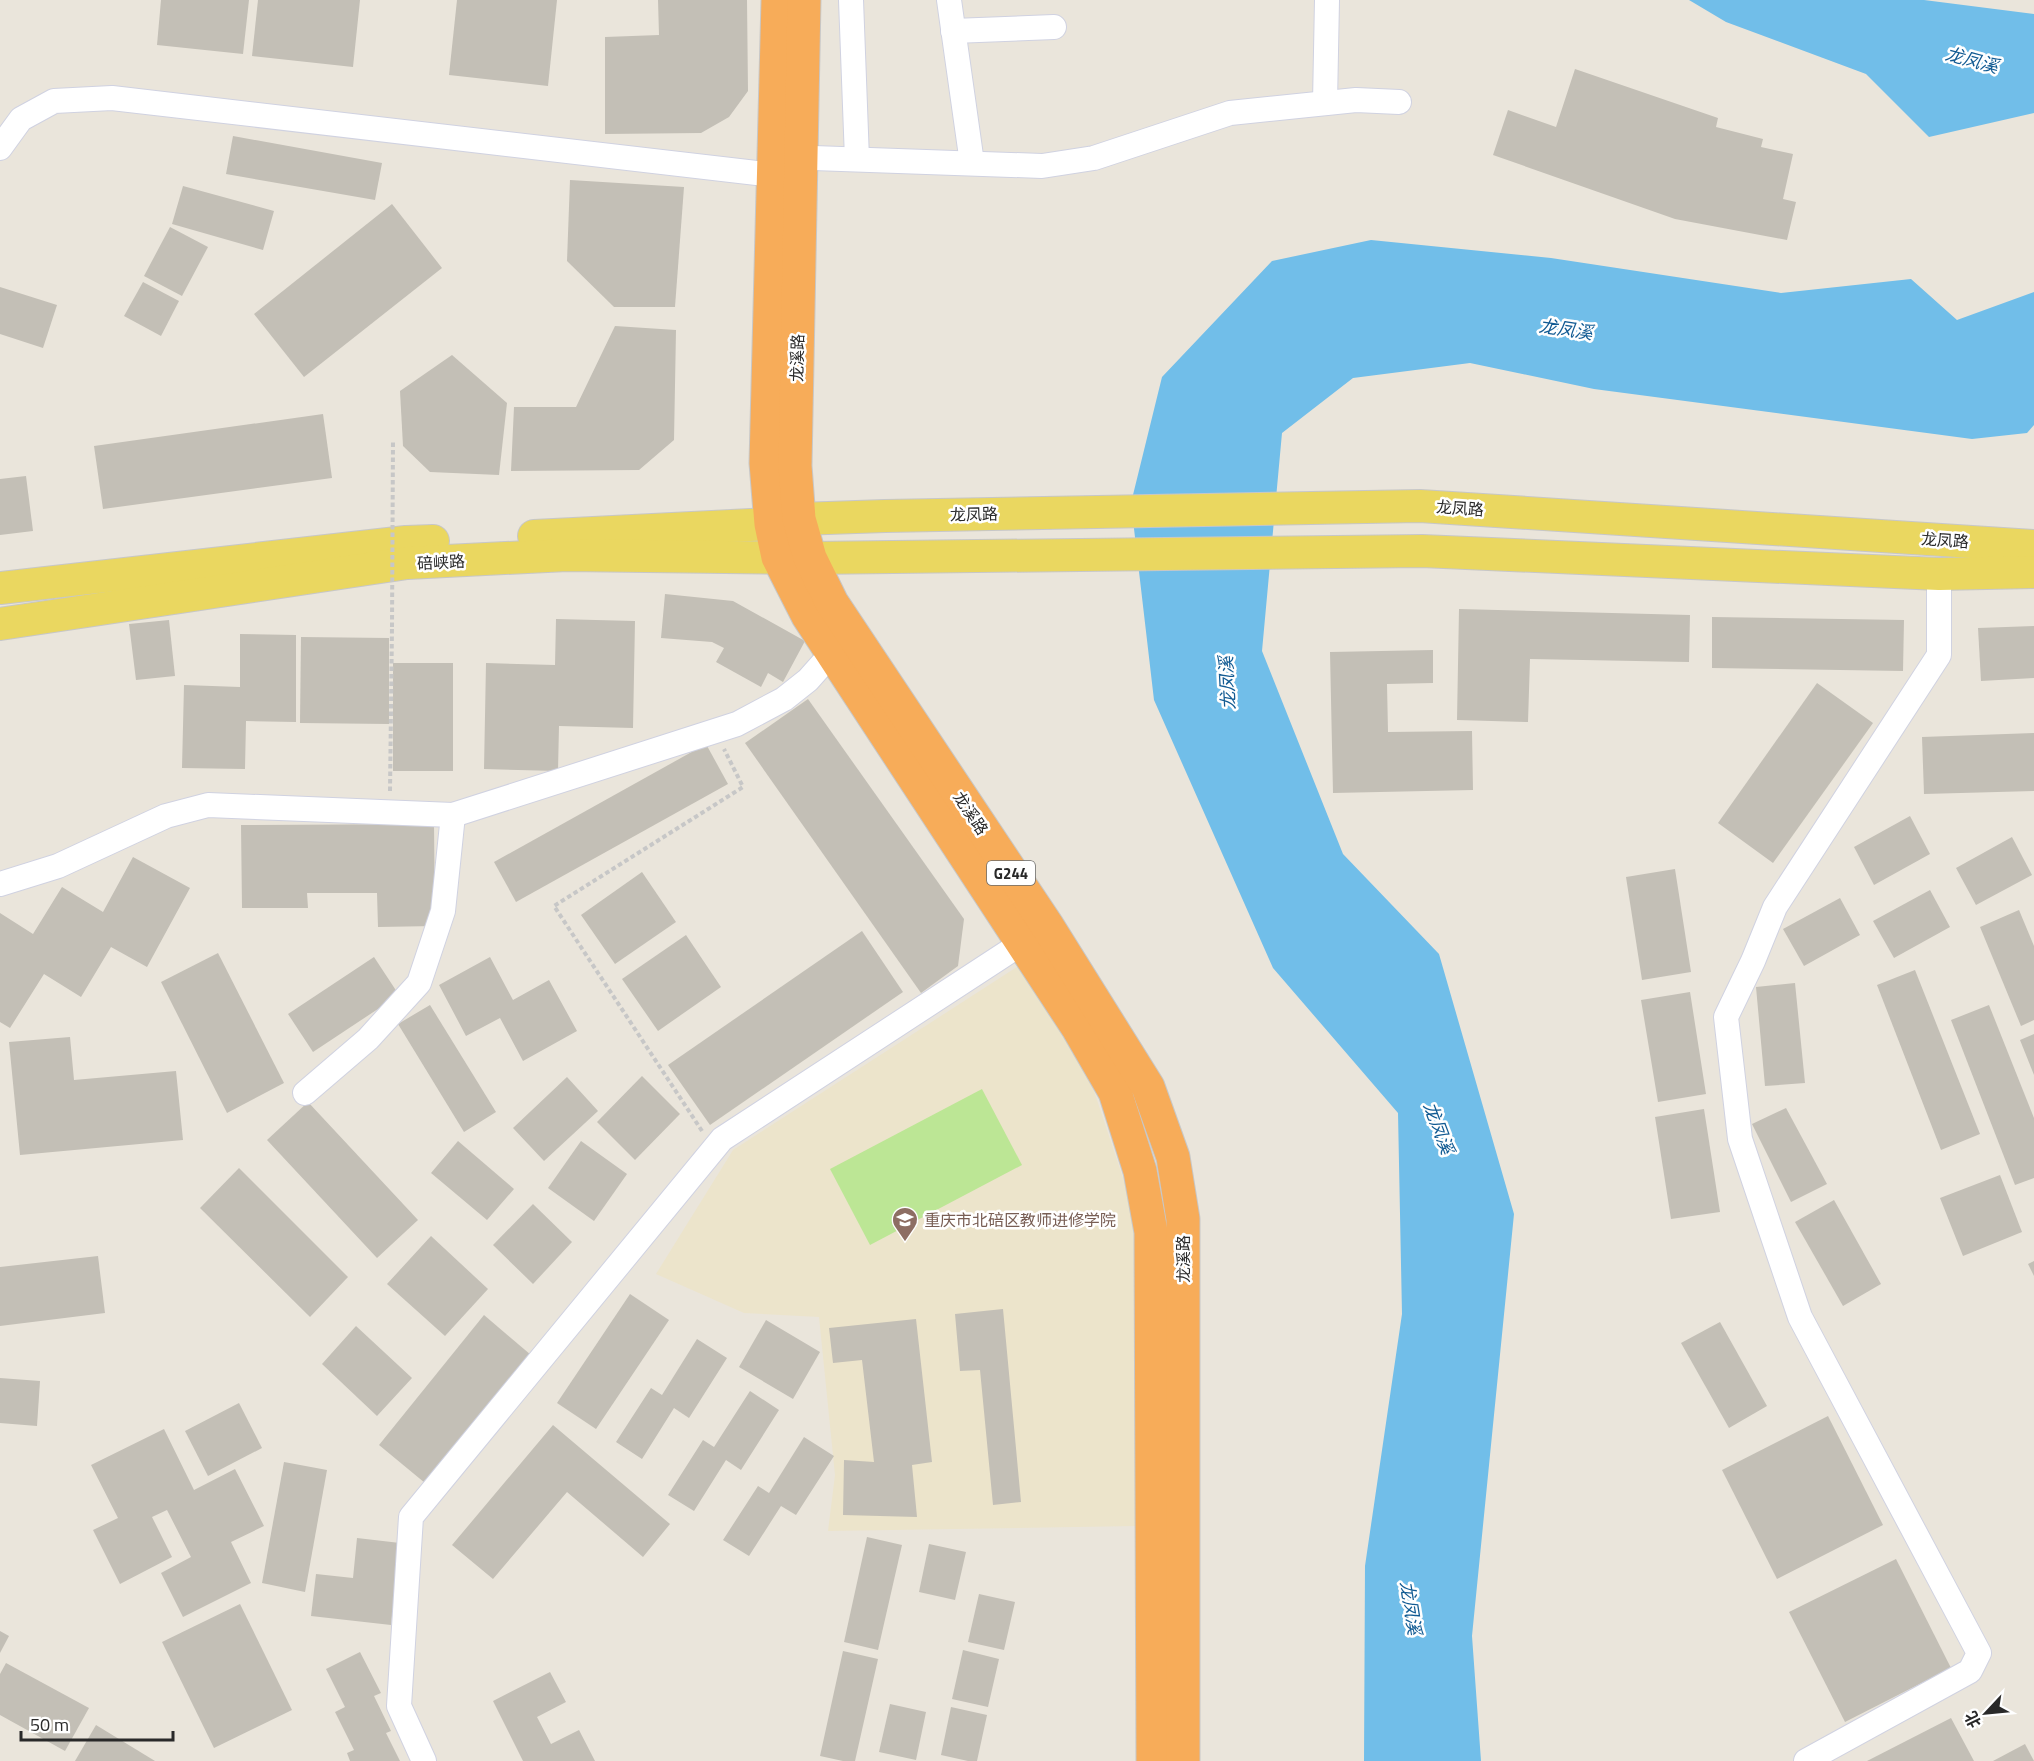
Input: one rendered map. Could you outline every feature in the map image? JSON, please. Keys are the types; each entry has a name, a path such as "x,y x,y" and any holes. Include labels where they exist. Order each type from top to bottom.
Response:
{"highway":[{"name":"龙溪路","path":"778,0 783,163"},
{"name":"龙溪路","path":"804,0 783,163 766,463 785,521 810,558 832,603 1041,917 1148,1087 1173,1157 1183,1219 1184,1761"},
{"name":"龙溪路","path":"785,521 778,557 808,616 1078,1028 1115,1092 1140,1171 1151,1244 1154,1761"}],"main road":[{"name":"龙凤路","path":"885,516 1420,506 2034,546"},
{"name":"碚峡路","path":"0,588 406,542 885,516"},
{"name":"龙凤路","path":"886,557 1422,551 1940,574 2034,572"},
{"name":"碚峡路","path":"0,624 407,563 567,555 886,557"}],"street":[{"path":"851,0 857,159"},
{"path":"950,0 972,163"},
{"path":"1325,103 1327,0"},
{"path":"953,31 1054,27"},
{"path":"0,148 21,119 54,101 112,98 783,163 857,159 1042,166 1094,158 1230,113 1356,100 1399,102"},
{"path":"1806,1761 1971,1671 1979,1653 1800,1317 1740,1139 1726,1017 1753,961 1775,907 1939,655 1940,574"},
{"path":"0,884 58,866 166,816 208,805 453,815 736,724 784,699 808,680 832,653"},
{"path":"305,1093 368,1039 419,983 443,911 453,815"},
{"path":"424,1761 399,1706 411,1517 723,1139 1022,943"}],"path":[{"path":"388,812 393,441"},
{"path":"714,1149 554,906 743,787 715,731"}],"shaded area":[{"name":"重庆市北碚区教师进修学院","path":"1020,965 1089,1076 1134,1211 1137,1526 828,1531 835,1475 819,1317 744,1313 656,1274 733,1150"}],"green space":[{"path":"982,1089 1022,1165 870,1245 830,1169"}],"water":[{"name":"龙凤溪","path":"1689,0 1924,0 2034,14 2034,113 1929,137 1866,74 1726,22"},
{"name":"龙凤溪","path":"1371,240 1551,258 1781,293 1911,279 1957,320 2034,292 2034,425 2027,433 1972,439 1594,389 1470,363 1353,378 1282,433 1262,651 1343,854 1439,954 1514,1214 1472,1636 1481,1761 1364,1761 1365,1566 1402,1314 1398,1113 1273,968 1154,700 1131,503 1162,377 1272,261"}],"building":[{"path":"161,0 249,0 243,54 157,45"},
{"path":"258,0 360,0 353,67 252,56"},
{"path":"457,0 557,0 548,86 449,75"},
{"path":"658,0 747,0 748,91 729,117 701,133 605,134 605,37 659,35"},
{"path":"1575,69 1718,118 1716,127 1763,139 1761,147 1793,154 1783,199 1796,202 1787,240 1675,219 1493,155 1508,110 1556,127"},
{"path":"233,136 382,163 375,200 226,174"},
{"path":"570,180 684,187 675,307 614,307 567,261"},
{"path":"183,186 274,211 263,250 172,224"},
{"path":"392,204 442,268 304,377 254,314"},
{"path":"170,227 208,247 182,296 144,276"},
{"path":"143,282 179,301 161,336 124,316"},
{"path":"0,287 57,305 43,348 0,334"},
{"path":"615,326 676,330 674,440 639,470 511,471 514,407 576,407"},
{"path":"452,355 507,403 499,475 430,472 403,446 400,391"},
{"path":"323,414 332,478 103,509 94,446"},
{"path":"26,476 33,531 0,535 0,479"},
{"path":"665,594 733,601 805,641 783,682 768,673 761,687 716,662 724,648 712,642 661,638"},
{"path":"1459,609 1690,615 1689,662 1530,659 1528,722 1457,720"},
{"path":"1712,617 1904,620 1903,671 1712,668"},
{"path":"556,619 635,621 633,728 559,726 558,771 484,769 486,663 555,665"},
{"path":"169,620 175,676 136,680 129,624"},
{"path":"2034,626 2034,678 1981,681 1978,628"},
{"path":"240,634 296,635 296,722 246,721 245,769 182,768 184,685 240,687"},
{"path":"301,637 389,638 389,724 300,723"},
{"path":"1433,650 1433,683 1387,684 1388,732 1472,731 1473,790 1333,793 1330,652"},
{"path":"393,663 453,663 453,771 393,771"},
{"path":"1817,683 1873,723 1773,863 1718,823"},
{"path":"808,699 964,919 958,966 921,993 745,743"},
{"path":"2034,733 2034,791 1924,794 1922,737"},
{"path":"706,744 728,784 516,902 494,862"},
{"path":"1910,816 1930,854 1874,885 1854,847"},
{"path":"434,824 435,926 378,927 377,893 307,893 308,908 242,908 241,825"},
{"path":"2012,837 2032,875 1976,905 1956,868"},
{"path":"133,857 190,888 147,967 111,947 81,997 44,974 10,1028 0,1022 0,913 33,934 62,887 103,912"},
{"path":"1675,869 1691,972 1642,980 1626,877"},
{"path":"642,872 676,922 615,964 581,915"},
{"path":"1930,890 1950,927 1894,958 1873,921"},
{"path":"1840,898 1860,935 1804,966 1783,929"},
{"path":"2019,910 2034,946 2034,1020 2021,1026 1980,927"},
{"path":"862,931 903,992 710,1125 668,1065"},
{"path":"686,935 721,987 658,1031 622,979"},
{"path":"218,953 284,1083 227,1113 161,982"},
{"path":"374,957 399,995 313,1052 288,1014"},
{"path":"490,957 513,1000 549,980 577,1031 523,1061 500,1018 466,1036 439,985"},
{"path":"1915,970 1980,1134 1941,1150 1877,985"},
{"path":"1795,983 1805,1083 1765,1086 1756,987"},
{"path":"1690,992 1706,1094 1658,1102 1641,1000"},
{"path":"430,1005 496,1112 464,1132 398,1024"},
{"path":"1989,1005 2034,1118 2034,1178 2015,1185 1951,1020"},
{"path":"2034,1034 2034,1075 2020,1040"},
{"path":"70,1037 74,1080 176,1071 183,1140 20,1155 9,1042"},
{"path":"642,1076 680,1114 635,1160 597,1122"},
{"path":"567,1077 598,1111 544,1161 513,1128"},
{"path":"308,1102 418,1220 377,1258 267,1140"},
{"path":"1786,1108 1827,1184 1791,1202 1752,1124"},
{"path":"1704,1109 1720,1212 1671,1219 1655,1117"},
{"path":"458,1141 514,1189 487,1220 431,1173"},
{"path":"581,1141 627,1174 594,1221 548,1188"},
{"path":"239,1168 348,1277 310,1317 200,1208"},
{"path":"2000,1175 2022,1232 1963,1256 1940,1198"},
{"path":"1834,1200 1881,1284 1843,1306 1795,1222"},
{"path":"533,1204 572,1242 533,1284 493,1245"},
{"path":"431,1236 488,1289 445,1336 387,1284"},
{"path":"98,1256 105,1313 0,1326 0,1267"},
{"path":"2034,1261 2034,1276 2028,1264"},
{"path":"630,1294 669,1320 596,1429 557,1403"},
{"path":"1003,1309 1021,1502 993,1505 980,1370 960,1371 955,1314"},
{"path":"484,1315 531,1355 425,1483 379,1445"},
{"path":"916,1319 932,1462 912,1465 917,1517 843,1515 844,1460 874,1462 862,1360 833,1363 829,1328"},
{"path":"766,1320 820,1352 793,1399 739,1367"},
{"path":"1720,1322 1767,1406 1729,1428 1681,1343"},
{"path":"356,1326 412,1378 377,1416 322,1364"},
{"path":"697,1339 727,1358 689,1418 674,1408 642,1459 616,1442 651,1388 662,1395"},
{"path":"0,1378 40,1381 37,1426 0,1423"},
{"path":"750,1391 779,1410 741,1470 726,1460 694,1511 668,1495 703,1440 714,1447"},
{"path":"239,1403 262,1448 208,1476 185,1431"},
{"path":"1828,1416 1883,1525 1777,1579 1722,1470"},
{"path":"553,1425 670,1524 643,1557 567,1492 493,1579 452,1545"},
{"path":"164,1429 194,1490 235,1469 264,1526 231,1542 251,1583 183,1617 161,1573 191,1557 167,1510 152,1517 172,1557 120,1584 93,1530 118,1518 91,1465"},
{"path":"804,1437 834,1456 796,1515 781,1506 749,1556 723,1540 758,1486 769,1493"},
{"path":"284,1462 327,1470 305,1592 262,1583"},
{"path":"867,1537 902,1545 878,1650 844,1642"},
{"path":"357,1538 400,1543 391,1625 311,1616 316,1574 353,1578"},
{"path":"929,1544 966,1552 955,1600 919,1592"},
{"path":"1896,1559 1951,1668 1845,1722 1789,1612"},
{"path":"979,1594 1015,1602 1004,1650 968,1642"},
{"path":"240,1604 292,1710 214,1748 162,1642"},
{"path":"0,1631 9,1636 0,1653"},
{"path":"963,1650 999,1659 988,1707 952,1699"},
{"path":"843,1651 878,1659 855,1761 820,1756"},
{"path":"360,1652 381,1693 374,1696 391,1731 386,1733 400,1761 350,1761 347,1753 354,1750 335,1712 345,1707 326,1669"},
{"path":"6,1663 89,1708 65,1751 0,1715 0,1674"},
{"path":"550,1672 566,1702 537,1717 551,1744 579,1730 595,1761 523,1761 493,1701"},
{"path":"890,1704 926,1712 916,1760 879,1752"},
{"path":"951,1707 987,1715 977,1761 941,1755"},
{"path":"1951,1718 1974,1761 1867,1761"},
{"path":"96,1725 155,1761 75,1761"},
{"path":"2025,1744 2034,1761 1993,1761"}],"place":[{"name":"重庆市北碚区教师进修学院","path":"905,1243"}]}
